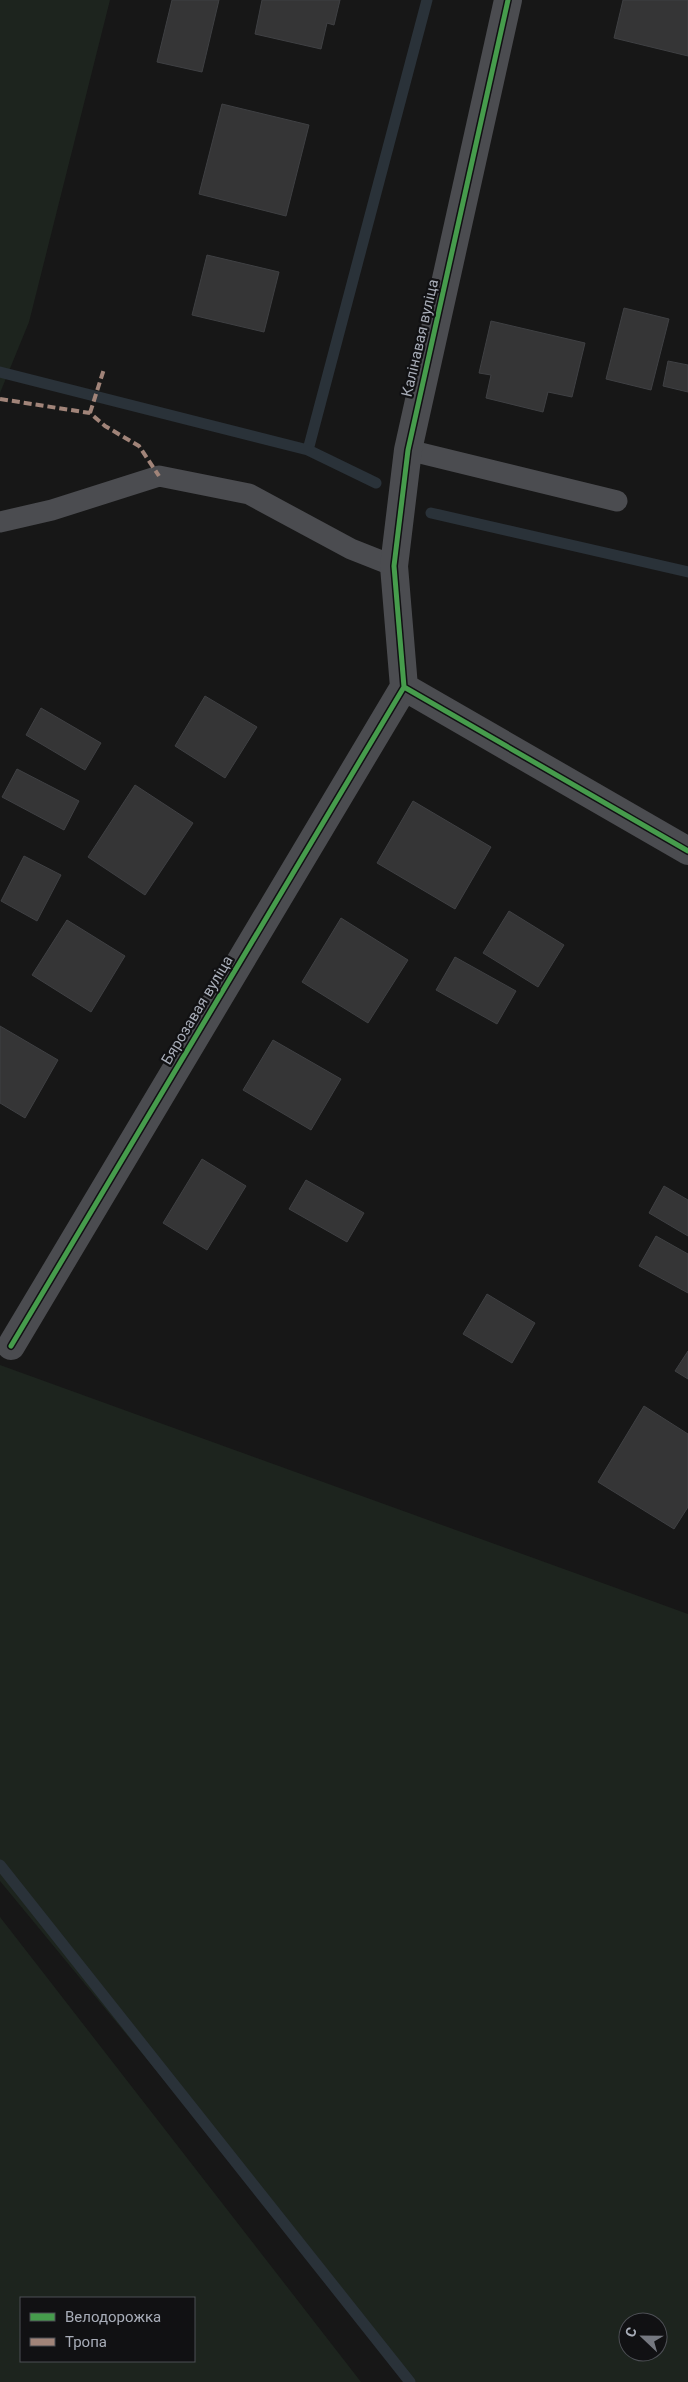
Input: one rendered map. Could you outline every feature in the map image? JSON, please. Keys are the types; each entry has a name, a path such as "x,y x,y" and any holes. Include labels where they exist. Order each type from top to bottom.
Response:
{"street":[{"name":"Калінавая вуліца","path":"404,687 394,566 408,450 508,0"},
{"path":"404,687 688,851"},
{"name":"Бярозавая вуліца","path":"11,1346 404,687"}],"lane":[{"path":"408,450 617,501"},
{"path":"0,522 52,510 159,476 249,494 351,549 394,566"}],"shaded area":[{"path":"0,0 110,0 29,322 0,393"},
{"path":"0,1365 688,1614 688,2382 413,2382 0,1881"},
{"path":"0,1917 361,2382 0,2382"}],"building":[{"path":"172,0 219,0 202,72 157,62"},
{"path":"262,0 340,0 334,25 327,23 321,49 255,34"},
{"path":"623,0 688,0 688,56 614,38"},
{"path":"222,104 309,125 286,216 199,194"},
{"path":"207,255 279,272 264,332 192,315"},
{"path":"624,308 669,319 651,390 606,379"},
{"path":"491,321 585,343 572,397 548,392 543,412 486,398 491,375 479,373"},
{"path":"668,361 688,365 688,392 663,386"},
{"path":"205,696 257,727 225,778 175,746"},
{"path":"41,708 101,743 85,770 26,735"},
{"path":"17,769 79,801 64,830 2,797"},
{"path":"135,785 193,823 145,895 88,857"},
{"path":"413,801 491,847 455,909 377,863"},
{"path":"24,856 61,875 37,921 1,901"},
{"path":"509,911 564,945 538,987 483,953"},
{"path":"341,918 408,960 368,1023 302,982"},
{"path":"67,920 125,956 91,1012 32,975"},
{"path":"455,957 516,991 497,1024 436,990"},
{"path":"0,1026 58,1060 25,1118 0,1103"},
{"path":"273,1040 341,1079 311,1130 243,1090"},
{"path":"202,1159 246,1186 207,1250 163,1223"},
{"path":"306,1180 364,1213 347,1242 289,1209"},
{"path":"664,1186 688,1200 688,1236 649,1213"},
{"path":"656,1236 688,1254 688,1293 639,1266"},
{"path":"487,1294 535,1323 512,1363 463,1334"},
{"path":"688,1351 688,1379 675,1371"},
{"path":"644,1406 688,1434 688,1507 674,1529 598,1482"}],"waterway":[{"path":"308,450 427,0"},
{"path":"0,372 308,450 376,483"},
{"path":"431,513 688,572"},
{"path":"0,1865 410,2382"}],"marked path":[{"path":"90,413 104,369"},
{"path":"0,399 90,413 105,426 139,446 159,476"}],"cycle path":[{"path":"404,687 394,566 408,450 508,0"},
{"path":"404,687 688,851"},
{"path":"11,1346 404,687"}]}
